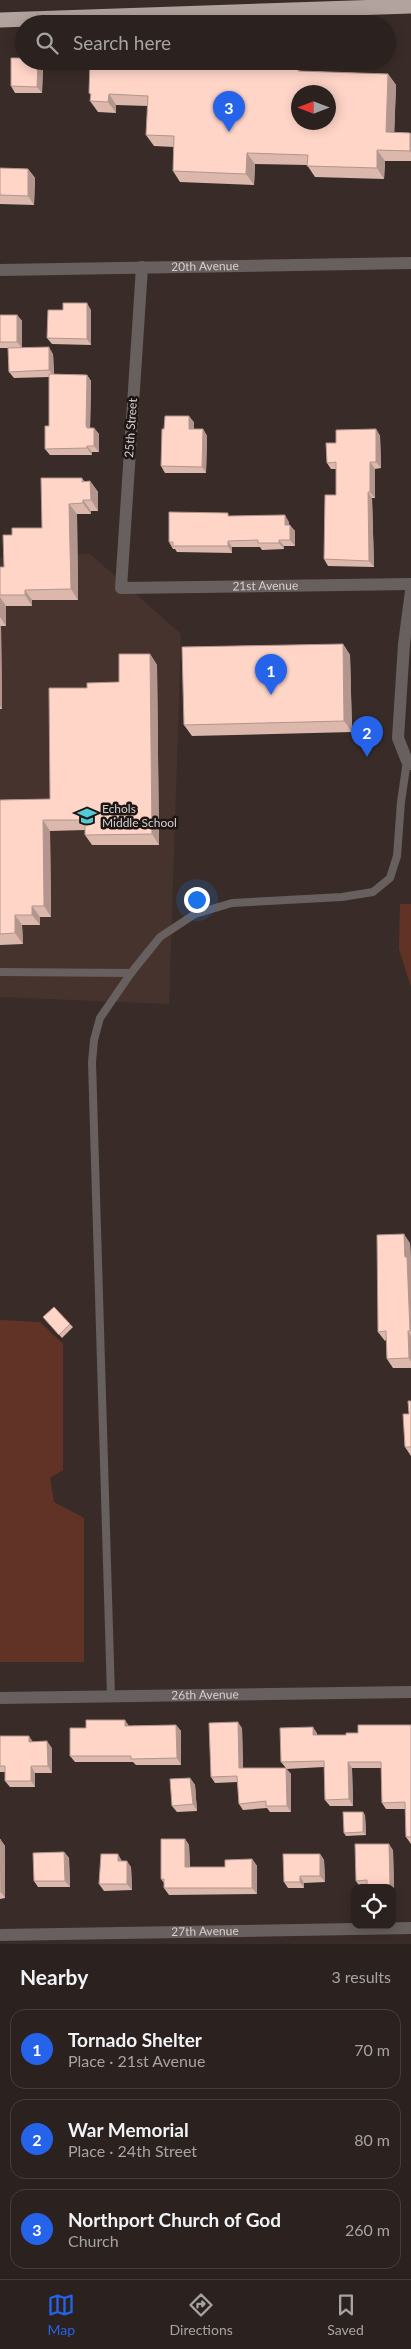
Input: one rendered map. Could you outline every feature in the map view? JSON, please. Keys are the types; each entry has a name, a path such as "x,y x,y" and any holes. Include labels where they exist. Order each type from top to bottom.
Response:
{"highway":[{"path":"147,15 411,6"},
{"path":"0,20 15,19"}],"street":[{"name":"20th Avenue","path":"0,270 411,263"},
{"name":"25th Street","path":"121,588 142,267"},
{"name":"21st Avenue","path":"121,588 411,584"},
{"path":"409,762 398,738 404,644 411,591"},
{"name":"26th Avenue","path":"0,1698 411,1692"},
{"name":"27th Avenue","path":"0,1935 411,1928"}],"lane":[{"path":"111,1696 92,1062 94,1040 100,1018 131,973 160,936 195,914 232,903 342,897 373,892 390,878 397,856 401,802 409,762"},
{"path":"0,972 131,973"}],"shaded area":[{"name":"Echols Middle School","path":"90,554 181,634 169,1004 0,997 0,557"},
{"path":"400,904 411,904 411,987 399,949"},
{"path":"0,1320 40,1322 63,1344 63,1470 50,1478 54,1502 84,1518 84,1662 0,1662"}],"building":[{"path":"11,58 15,58 15,70 38,70 37,87 11,86"},
{"path":"90,70 298,70 388,74 386,132 410,133 410,151 377,150 377,168 307,166 308,155 247,153 246,174 173,171 174,136 146,135 148,96 109,94 108,102 90,101"},
{"path":"0,168 28,169 28,196 0,195"},
{"path":"63,303 87,303 87,339 47,338 48,310 63,310"},
{"path":"0,315 17,315 17,342 0,342"},
{"path":"49,347 49,370 9,372 8,348"},
{"path":"49,374 87,375 86,425 87,428 94,428 94,446 87,446 87,448 45,449 45,426 49,426"},
{"path":"165,416 189,416 189,429 203,429 202,467 161,466 162,429 164,429"},
{"path":"376,429 376,462 370,462 370,492 368,492 369,561 324,559 325,495 336,495 336,462 327,463 326,443 336,443 336,430"},
{"path":"41,478 82,478 82,482 90,481 91,500 83,500 83,503 69,504 71,589 25,590 25,595 0,595 0,567 4,567 3,535 12,535 12,528 42,528"},
{"path":"169,512 228,513 228,516 285,515 285,525 290,525 290,540 279,540 279,543 258,543 258,540 228,541 228,546 173,546 173,542 169,542"},
{"path":"343,644 344,721 184,725 182,647"},
{"path":"119,654 150,654 152,834 85,835 85,820 43,820 44,906 32,906 32,915 15,915 15,933 0,934 0,800 50,799 49,688 87,688 87,683 119,682"},
{"path":"404,1234 405,1257 407,1257 410,1331 408,1331 409,1358 387,1359 386,1331 378,1332 377,1235"},
{"path":"54,1307 70,1324 59,1335 43,1317"},
{"path":"408,1401 411,1401 411,1447 405,1447 403,1414 409,1414"},
{"path":"86,1720 125,1720 125,1726 176,1725 177,1758 131,1759 131,1756 70,1756 70,1728 86,1728"},
{"path":"238,1722 239,1768 286,1768 287,1806 266,1806 266,1801 239,1804 237,1776 211,1777 209,1723"},
{"path":"358,1725 411,1725 411,1837 406,1837 405,1802 382,1803 381,1762 348,1762 349,1799 325,1800 324,1761 281,1762 280,1728 313,1727 313,1735 346,1735 346,1733 358,1733"},
{"path":"0,1736 29,1736 29,1742 47,1741 48,1766 31,1766 31,1781 5,1781 5,1766 0,1766"},
{"path":"190,1778 193,1804 172,1806 170,1779"},
{"path":"343,1812 363,1812 363,1832 344,1833"},
{"path":"0,1839 1,1892 0,1892"},
{"path":"161,1839 185,1839 185,1867 225,1867 225,1860 252,1859 252,1888 164,1888 164,1879 161,1879"},
{"path":"355,1844 389,1844 390,1884 367,1884 367,1880 356,1881"},
{"path":"64,1852 65,1881 34,1881 33,1853"},
{"path":"101,1854 118,1854 118,1861 127,1861 127,1884 99,1884"},
{"path":"283,1854 320,1854 320,1876 300,1876 300,1882 284,1882"}],"place":[{"name":"Northport Church of God","path":"229,132"},
{"name":"Tornado Shelter","path":"271,695"},
{"name":"War Memorial","path":"367,757"},
{"name":"Echols Middle School","path":"87,816"}]}
